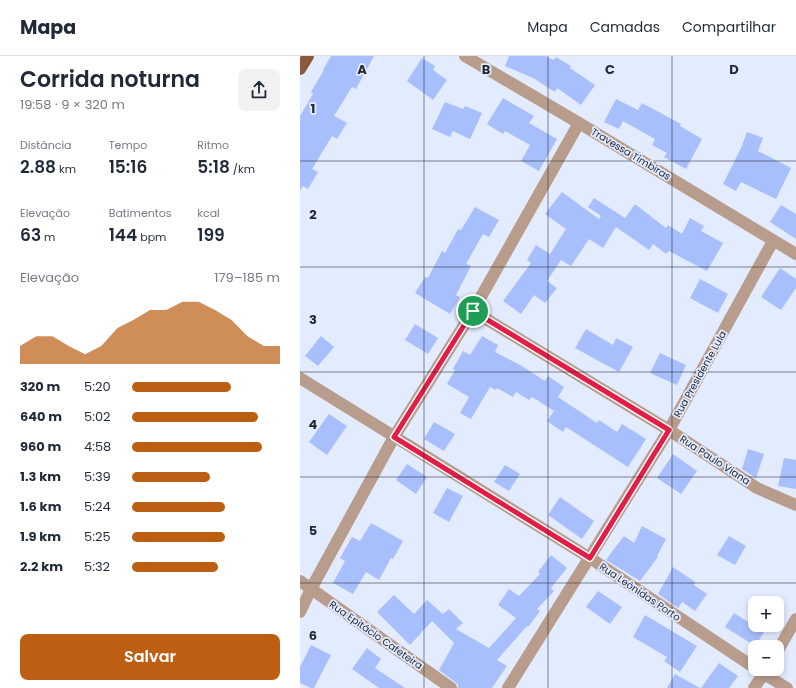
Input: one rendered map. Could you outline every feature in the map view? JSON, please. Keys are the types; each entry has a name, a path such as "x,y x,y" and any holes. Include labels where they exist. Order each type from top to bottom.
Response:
{"main road":[{"path":"300,69 308,56"}],"street":[{"name":"Travessa Timbiras","path":"465,56 796,254"},
{"path":"300,612 310,589 394,437 473,311 579,123"},
{"name":"Rua Presidente Lula","path":"508,688 669,430 773,241"},
{"name":"Rua Paulo Viana","path":"473,311 669,430 757,488 796,505"},
{"name":"Rua Leônidas Porto","path":"300,378 590,558 748,661"},
{"name":"Rua Epitácio Cafeteira","path":"300,581 451,688"},
{"path":"784,640 796,619"},
{"path":"754,688 759,676"},
{"name":"Rua Leônidas Porto","path":"770,676 787,688"}],"building":[{"path":"331,56 374,56 356,89 352,87 334,116 347,123 337,139 332,136 312,169 318,172 308,189 303,186 300,190 300,116 313,94 311,92"},
{"path":"509,56 545,56 554,60 556,57 571,66 570,68 595,85 581,105 557,88 555,92 533,78 505,66"},
{"path":"422,58 435,66 433,70 447,80 433,100 407,81"},
{"path":"503,98 534,116 529,123 557,139 539,171 521,161 530,145 505,131 503,134 487,124"},
{"path":"616,99 638,110 642,103 681,124 680,126 702,139 686,169 664,157 667,153 652,145 655,139 623,121 619,129 604,122"},
{"path":"445,102 463,109 465,106 482,113 470,139 453,131 450,137 432,129"},
{"path":"747,132 763,138 758,151 791,168 776,199 741,182 736,191 723,184 741,148"},
{"path":"562,192 599,219 601,216 588,207 594,198 625,218 635,204 666,228 668,225 682,234 690,218 704,226 701,231 723,243 707,271 669,251 666,254 653,244 649,250 616,227 603,248 589,239 571,266 561,260 547,281 557,288 545,303 534,295 521,314 503,301 531,263 527,260 536,245 550,254 566,229 545,214"},
{"path":"781,205 796,214 796,239 770,222"},
{"path":"475,207 499,220 489,237 483,234 466,264 471,266 456,295 460,297 450,314 415,293 425,277 428,278 442,251 445,253 458,229 461,230"},
{"path":"780,268 796,279 796,288 781,310 761,297"},
{"path":"700,279 728,294 718,313 690,298"},
{"path":"415,324 438,338 428,354 405,340"},
{"path":"586,329 613,345 616,338 633,347 619,372 575,348"},
{"path":"321,336 334,347 318,366 305,356"},
{"path":"482,336 498,345 495,352 522,366 545,381 548,376 564,387 558,397 597,423 599,420 617,432 622,424 646,439 628,467 566,427 563,432 547,421 554,411 532,397 529,400 516,392 513,397 497,388 496,390 490,387 471,419 460,413 469,397 447,384 463,351 470,355"},
{"path":"660,353 686,365 677,385 650,373"},
{"path":"329,414 347,426 327,455 309,442"},
{"path":"434,422 455,434 444,451 424,439"},
{"path":"748,449 764,454 756,478 742,469"},
{"path":"673,454 697,471 681,494 657,478"},
{"path":"784,458 796,460 796,489 778,486"},
{"path":"407,464 427,477 416,494 396,480"},
{"path":"505,465 520,474 509,491 494,482"},
{"path":"447,488 463,496 449,522 433,513"},
{"path":"560,497 594,521 582,539 548,515"},
{"path":"371,523 403,541 393,559 391,558 379,580 366,572 353,594 333,583 345,561 340,558 352,537 360,541"},
{"path":"642,526 666,539 657,556 658,557 640,581 606,560 624,536 634,543"},
{"path":"729,536 746,546 735,565 717,555"},
{"path":"551,555 567,568 551,588 554,591 537,609 540,611 528,627 527,626 497,660 507,666 492,688 458,688 458,685 455,682 439,670 454,643 432,621 410,645 377,612 394,595 414,614 427,600 443,614 449,609 463,623 456,629 489,648 516,618 498,605 509,589 519,596 540,574 538,572"},
{"path":"673,567 695,582 694,585 707,594 695,611 682,602 678,608 658,594"},
{"path":"598,591 622,607 610,624 586,607"},
{"path":"734,613 748,622 748,632 764,632 759,640 748,640 748,642 725,627"},
{"path":"645,615 697,646 680,672 664,661 667,657 633,637"},
{"path":"311,645 331,655 314,688 300,683 300,667"},
{"path":"367,648 381,659 375,668 405,688 379,688 352,669"},
{"path":"719,663 738,676 729,688 701,688"},
{"path":"675,674 700,688 667,688"}],"route":[{"path":"473,311 669,430 590,558 394,437 473,311"}]}
